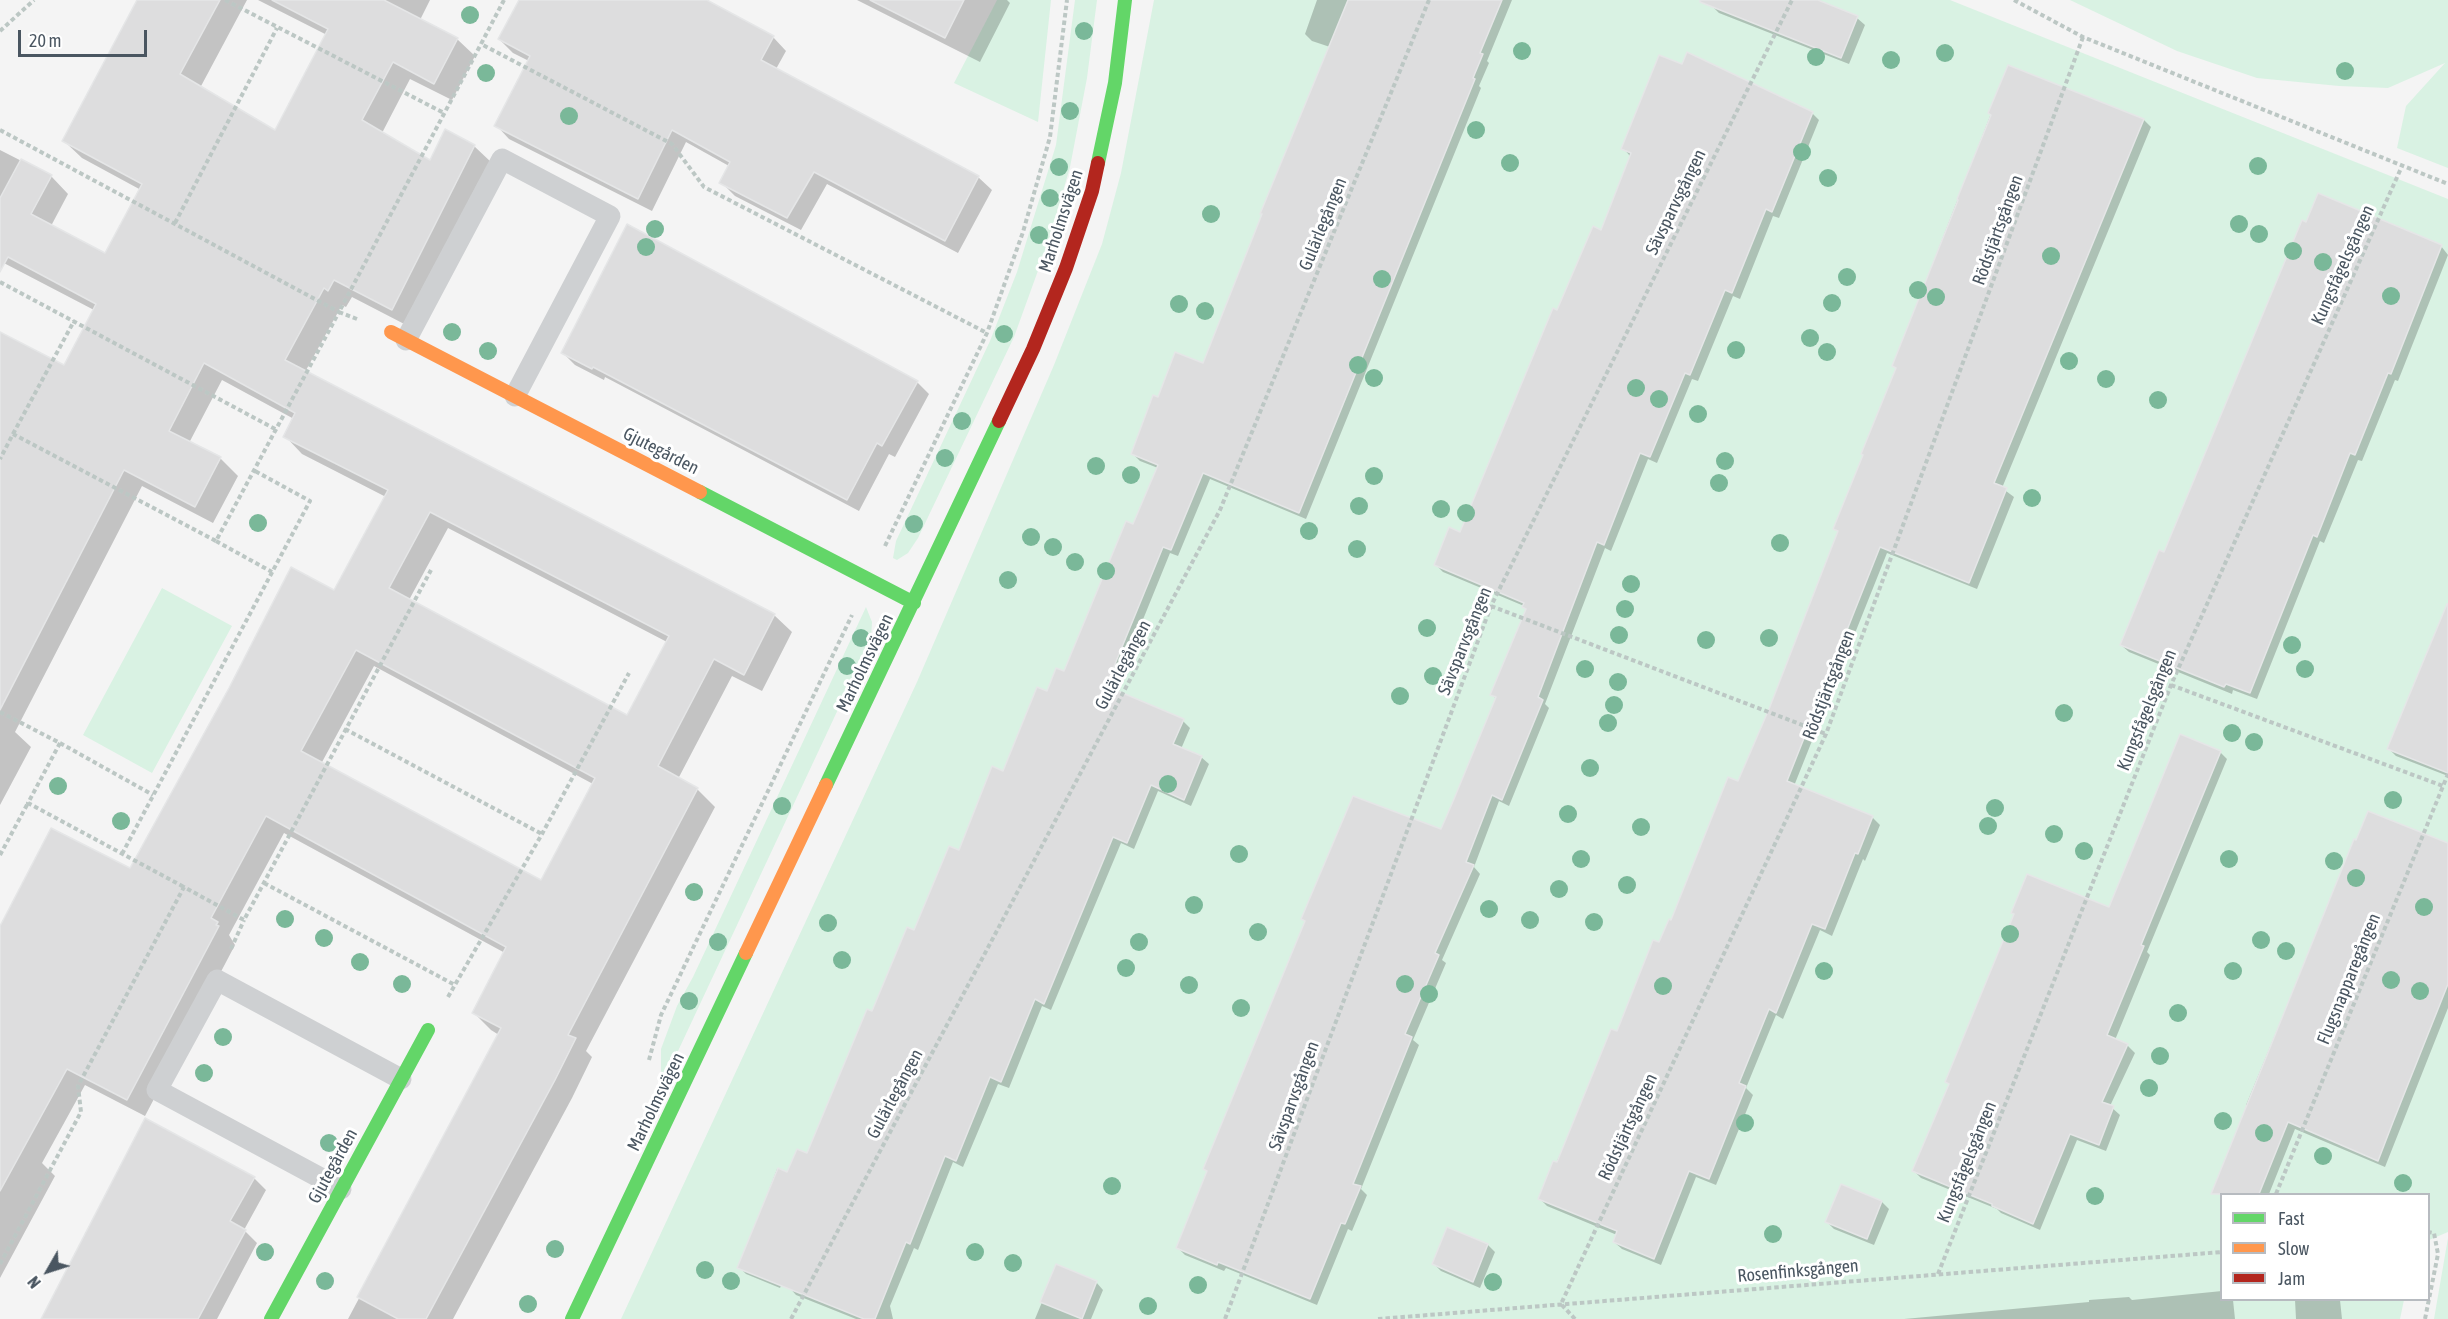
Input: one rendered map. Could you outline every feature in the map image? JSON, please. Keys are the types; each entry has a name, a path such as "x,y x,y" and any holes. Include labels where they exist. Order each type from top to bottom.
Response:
{"street":[{"name":"Marholmsvägen","path":"572,1319 1033,349 1066,268 1092,191 1115,83 1125,0"},
{"name":"Gjutegården","path":"398,336 914,603"},
{"name":"Gjutegården","path":"271,1319 428,1030"}],"lane":[{"path":"398,336 502,159 610,216 514,396"},
{"path":"341,1189 157,1090 217,980 401,1079"}],"path":[{"path":"0,32 34,0"},
{"path":"225,0 444,113"},
{"path":"216,541 277,430 503,0"},
{"path":"645,1071 661,1015 987,333 1023,232 1050,137 1067,0"},
{"name":"Gulärlegången","path":"791,1319 1220,510 1429,0"},
{"name":"Sävsparvsgången","path":"1225,1319 1491,606 1792,0"},
{"path":"2014,0 2083,37 2448,184"},
{"path":"175,223 277,28"},
{"name":"Rödstjärtsgången","path":"1561,1304 1826,734 2083,37"},
{"path":"481,44 672,144 704,187 987,333"},
{"path":"0,130 339,312"},
{"name":"Kungsfågelsgången","path":"1938,1274 2171,685 2402,166"},
{"path":"0,282 277,430"},
{"path":"0,459 74,321"},
{"path":"13,434 272,572"},
{"path":"122,854 310,501 255,471"},
{"path":"28,803 244,920 431,570"},
{"path":"1491,606 1826,734"},
{"path":"428,1030 542,834 629,673"},
{"path":"2171,685 2443,786"},
{"path":"0,712 153,795"},
{"path":"345,729 542,834"},
{"path":"0,855 60,743"},
{"name":"Flugsnapparegången","path":"2276,1193 2448,774"},
{"path":"264,883 455,985"},
{"path":"0,1264 81,1112 78,1086 184,887"},
{"path":"2430,1232 2434,1233 2438,1254 2430,1294"},
{"name":"Rosenfinksgången","path":"1378,1319 2220,1252"},
{"path":"2425,1319 2429,1301"},
{"path":"1561,1304 1575,1319"}],"green space":[{"path":"997,0 1051,0 1038,122 954,83"},
{"path":"1075,0 1097,0 1087,78 1070,167 1048,243 1014,337 918,538 908,553 897,560 893,558 896,541 990,341 1017,272 1056,145"},
{"path":"1154,0 1950,0 2448,199 2448,1232 2430,1240 2430,1193 2220,1193 2220,1301 2404,1301 2400,1319 621,1319 917,682 1054,365 1102,244 1121,173"},
{"path":"2070,0 2448,0 2448,168 2397,148 2406,106 2445,63 2388,88 2257,78 2177,51"},
{"path":"162,588 232,626 152,773 83,735"},
{"path":"866,607 872,622 871,639 656,1098 661,1079 661,1049 677,1006 693,977"},
{"path":"2448,1238 2448,1319 2434,1319"}],"building":[{"path":"137,0 220,0 180,74 275,130 328,29 272,0 384,0 458,38 434,84 393,62 362,120 430,160 445,129 475,145 392,310 334,280 328,291 324,288 285,360 775,614 744,675 714,659 658,766 698,788 568,1035 576,1038 555,1080 426,1319 398,1319 357,1297 501,1028 472,1013 506,947 266,816 211,918 218,922 216,925 219,926 127,1100 67,1069 0,1191 0,926 51,828 130,868 229,688 291,567 334,590 388,490 283,437 295,413 204,363 169,431 221,457 195,507 124,470 0,710 0,332 64,365 96,304 8,257 0,272 0,198 21,159 52,175 31,214 105,253 142,184 62,141","holes":["430,512 669,636 627,715 389,588","356,650 595,778 541,880 301,751"]},
{"path":"519,0 707,0 774,36 761,60 979,176 945,241 814,172 787,218 719,183 730,162 672,130 638,199 494,126 530,56 498,39"},
{"path":"870,0 964,0 945,38"},
{"path":"1348,0 1502,0 1480,53 1483,54 1473,78 1475,79 1299,513 1203,473 1171,550 1163,547 1106,686 1184,719 1173,744 1202,756 1184,800 1151,785 1127,843 1113,837 1044,1004 1035,999 1001,1082 990,1077 956,1161 945,1156 910,1244 906,1242 875,1319 864,1319 737,1268 778,1168 787,1172 797,1149 807,1153 867,1009 872,1011 907,927 914,930 949,846 959,850 992,766 1003,771 1037,687 1047,691 1056,668 1064,671 1126,521 1133,524 1158,465 1131,454 1153,395 1158,397 1175,352 1203,363 1262,214 1260,214"},
{"path":"1700,0 1818,0 1858,16 1841,58 1700,2"},
{"path":"1687,52 1813,112 1772,212 1766,209 1732,293 1725,290 1690,375 1685,373 1650,457 1640,453 1604,545 1597,542 1538,697 1543,700 1502,800 1492,795 1466,862 1474,865 1435,953 1439,955 1405,1034 1412,1037 1353,1184 1361,1186 1345,1224 1341,1223 1310,1299 1218,1262 1217,1265 1176,1248 1207,1171 1203,1169 1305,921 1301,919 1353,796 1441,829 1454,799 1496,697 1490,695 1526,609 1522,607 1524,603 1434,565 1449,527 1460,532 1553,308 1557,310 1593,226 1601,230 1631,153 1621,149 1659,55 1682,64"},
{"path":"2008,65 2144,119 1994,483 2007,488 1969,583 1880,547 1787,781 1873,816 1858,854 1855,853 1825,929 1812,924 1776,1013 1769,1009 1739,1083 1746,1086 1709,1179 1689,1171 1654,1259 1613,1242 1617,1231 1538,1199 1553,1161 1557,1162 1611,1029 1617,1031 1653,940 1659,942 1669,919 1671,920 1728,777 1738,781 1769,709 1838,531 1833,529 1896,368 1892,366 1991,115 1988,113"},
{"path":"2318,193 2442,245 2391,374 2388,373 2355,455 2350,453 2317,537 2313,535 2250,693 2226,684 2224,687 2120,645 2159,550 2164,552 2302,220 2306,222"},
{"path":"627,224 918,381 882,446 877,443 847,500 593,367 592,369 561,353"},
{"path":"2448,604 2448,773 2387,749"},
{"path":"2180,734 2221,751 2141,945 2144,946 2107,1035 2128,1044 2102,1102 2114,1106 2099,1145 2070,1134 2033,1224 1992,1204 1912,1171 1949,1084 1945,1082 2014,914 2011,913 2027,874 2109,907"},
{"path":"2368,811 2448,843 2448,984 2378,1161 2288,1122 2259,1193 2211,1194 2354,839 2356,840"},
{"path":"145,1118 255,1177 230,1221 246,1230 198,1319 41,1319"},
{"path":"1841,1184 1882,1201 1867,1239 1825,1222"},
{"path":"1447,1227 1488,1244 1473,1282 1432,1264"},
{"path":"1056,1264 1097,1281 1082,1319 1040,1302"}],"traffic: fast":[{"path":"1098,163 1115,83 1125,0"},
{"path":"826,785 999,421"},
{"path":"700,492 914,603"},
{"path":"572,1319 746,953"},
{"path":"271,1319 428,1030"}],"traffic: slow":[{"path":"391,332 700,492"},
{"path":"746,953 826,785"}],"traffic: jam":[{"path":"999,421 1033,349 1066,268 1092,191 1098,163"}]}
